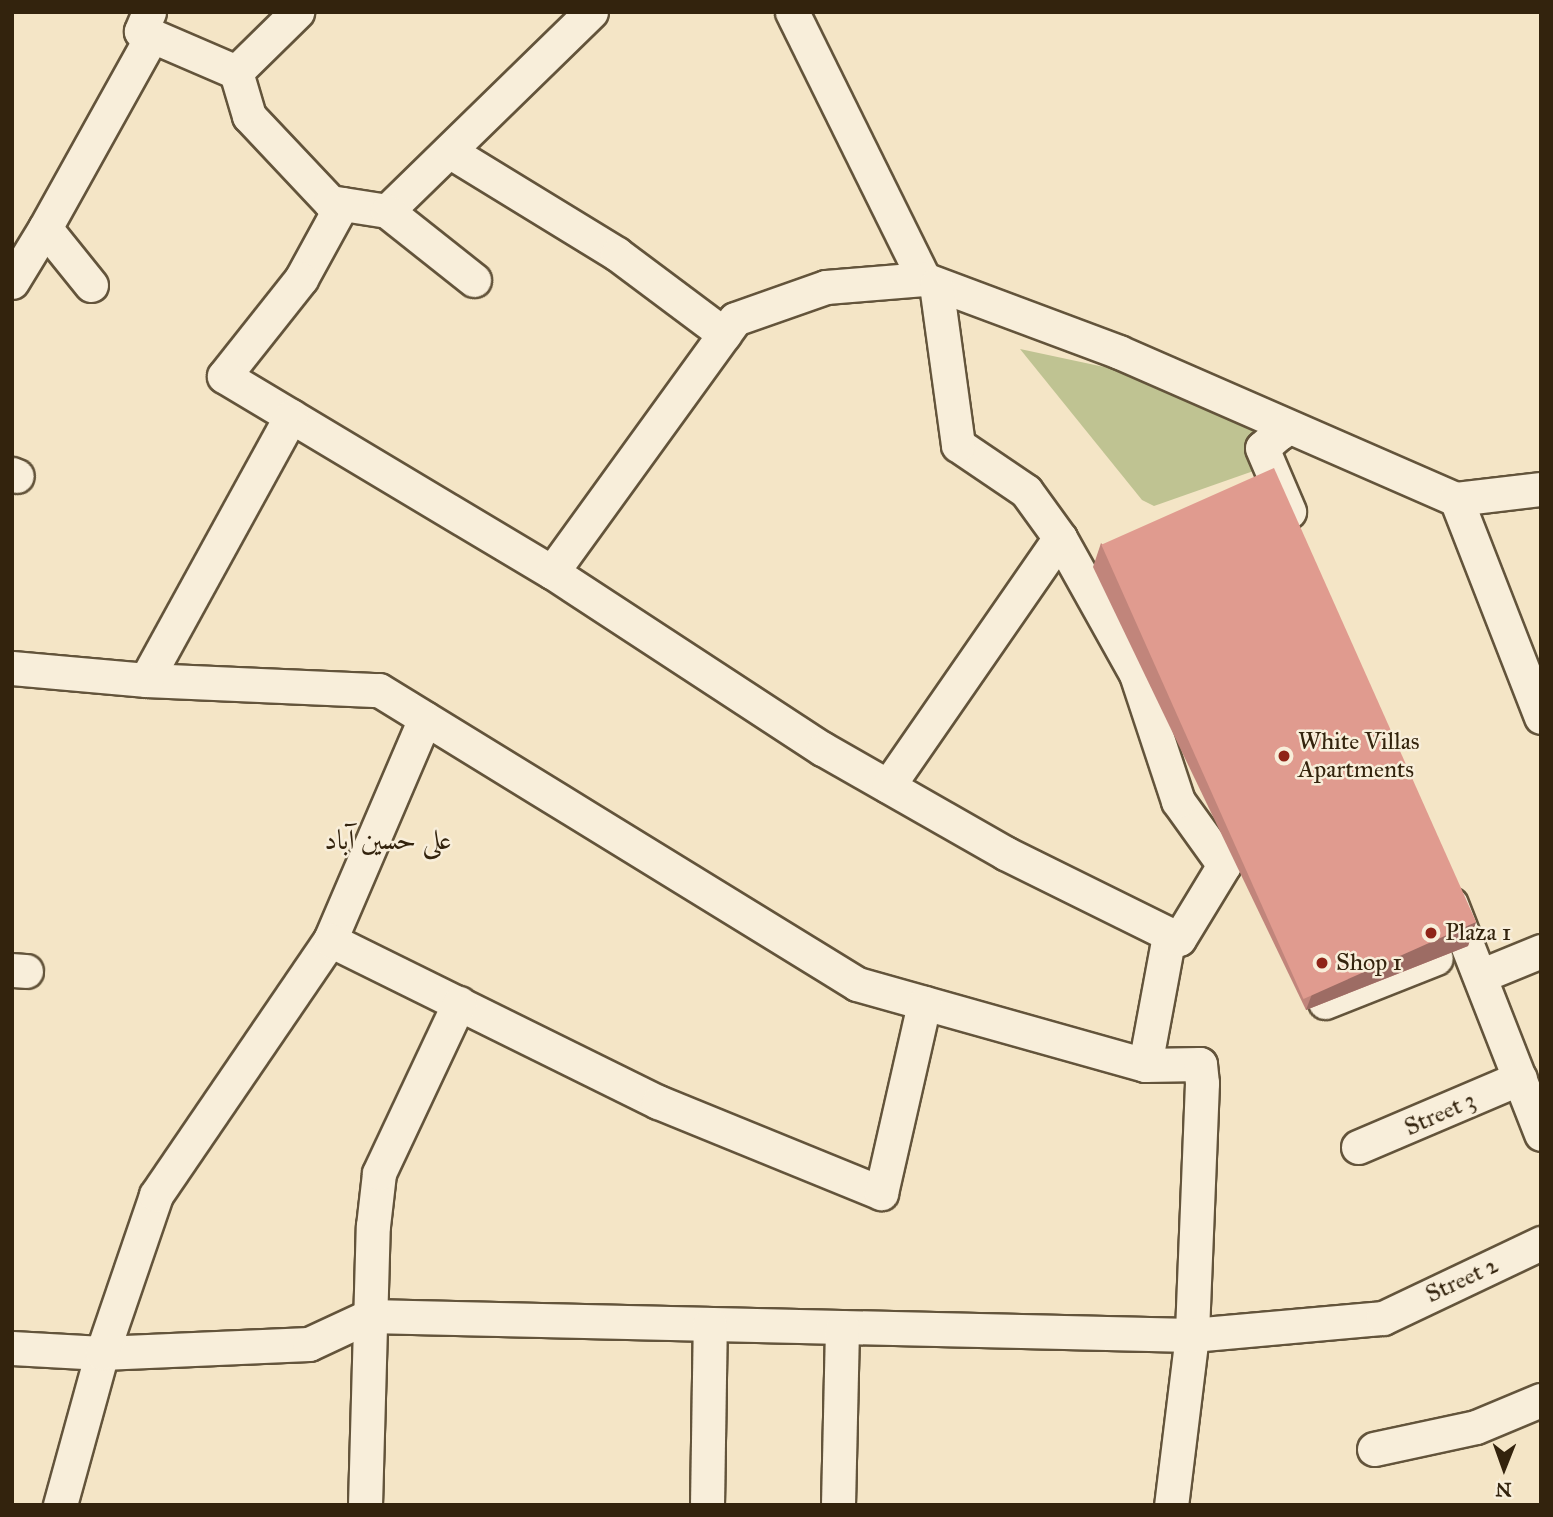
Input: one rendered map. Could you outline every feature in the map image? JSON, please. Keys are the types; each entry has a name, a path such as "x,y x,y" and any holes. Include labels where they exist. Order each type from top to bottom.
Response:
{"street":[{"path":"236,72 297,12"},
{"path":"387,211 591,12"},
{"path":"342,204 301,279 224,376 552,572 823,749 1005,853 1179,939 1224,865 1178,801 1136,674 1060,538 1026,491 958,445 930,281 792,12"},
{"path":"12,282 45,228 151,24 236,72 249,116 330,202 387,211 474,280"},
{"path":"449,151 617,254 724,334"},
{"path":"45,228 91,285"},
{"path":"552,572 735,319 826,287 930,281 1119,352 1283,430 1456,499 1541,489"},
{"path":"146,680 290,416"},
{"path":"1283,430 1262,448 1267,493 1302,540"},
{"path":"1456,499 1530,660 1541,718"},
{"path":"888,786 1060,538"},
{"path":"12,668 146,680 379,690 858,984 1145,1065 1200,1064 1192,1335 1171,1505"},
{"path":"60,1505 102,1353 156,1195 330,940 425,718"},
{"path":"1437,870 1541,1134"},
{"path":"1145,1065 1169,935"},
{"path":"330,940 658,1102 881,1193 924,1003"},
{"path":"1325,1002 1351,977 1468,946"},
{"path":"1480,976 1541,951"},
{"path":"365,1505 369,1316 379,1173 459,1003"},
{"name":"Street 3","path":"1358,1147 1520,1078"},
{"name":"Street 2","path":"1192,1335 1383,1318 1541,1243"},
{"path":"12,1348 102,1353 309,1344 369,1316 1192,1335"},
{"path":"707,1505 710,1324"},
{"path":"838,1505 842,1327"},
{"path":"1374,1449 1476,1427 1541,1400"}],"green space":[{"path":"1020,349 1109,368 1260,434 1262,468 1154,506 1142,500"}],"building":[{"name":"White Villas Apartments","path":"1274,468 1476,922 1303,999 1101,545"}],"place":[{"name":"White Villas Apartments","path":"1284,756"},
{"name":"Plaza 1","path":"1431,933"},
{"name":"Shop 1","path":"1322,963"}],"district":[{"name":"علی حسین آباد","path":"388,840"}]}
